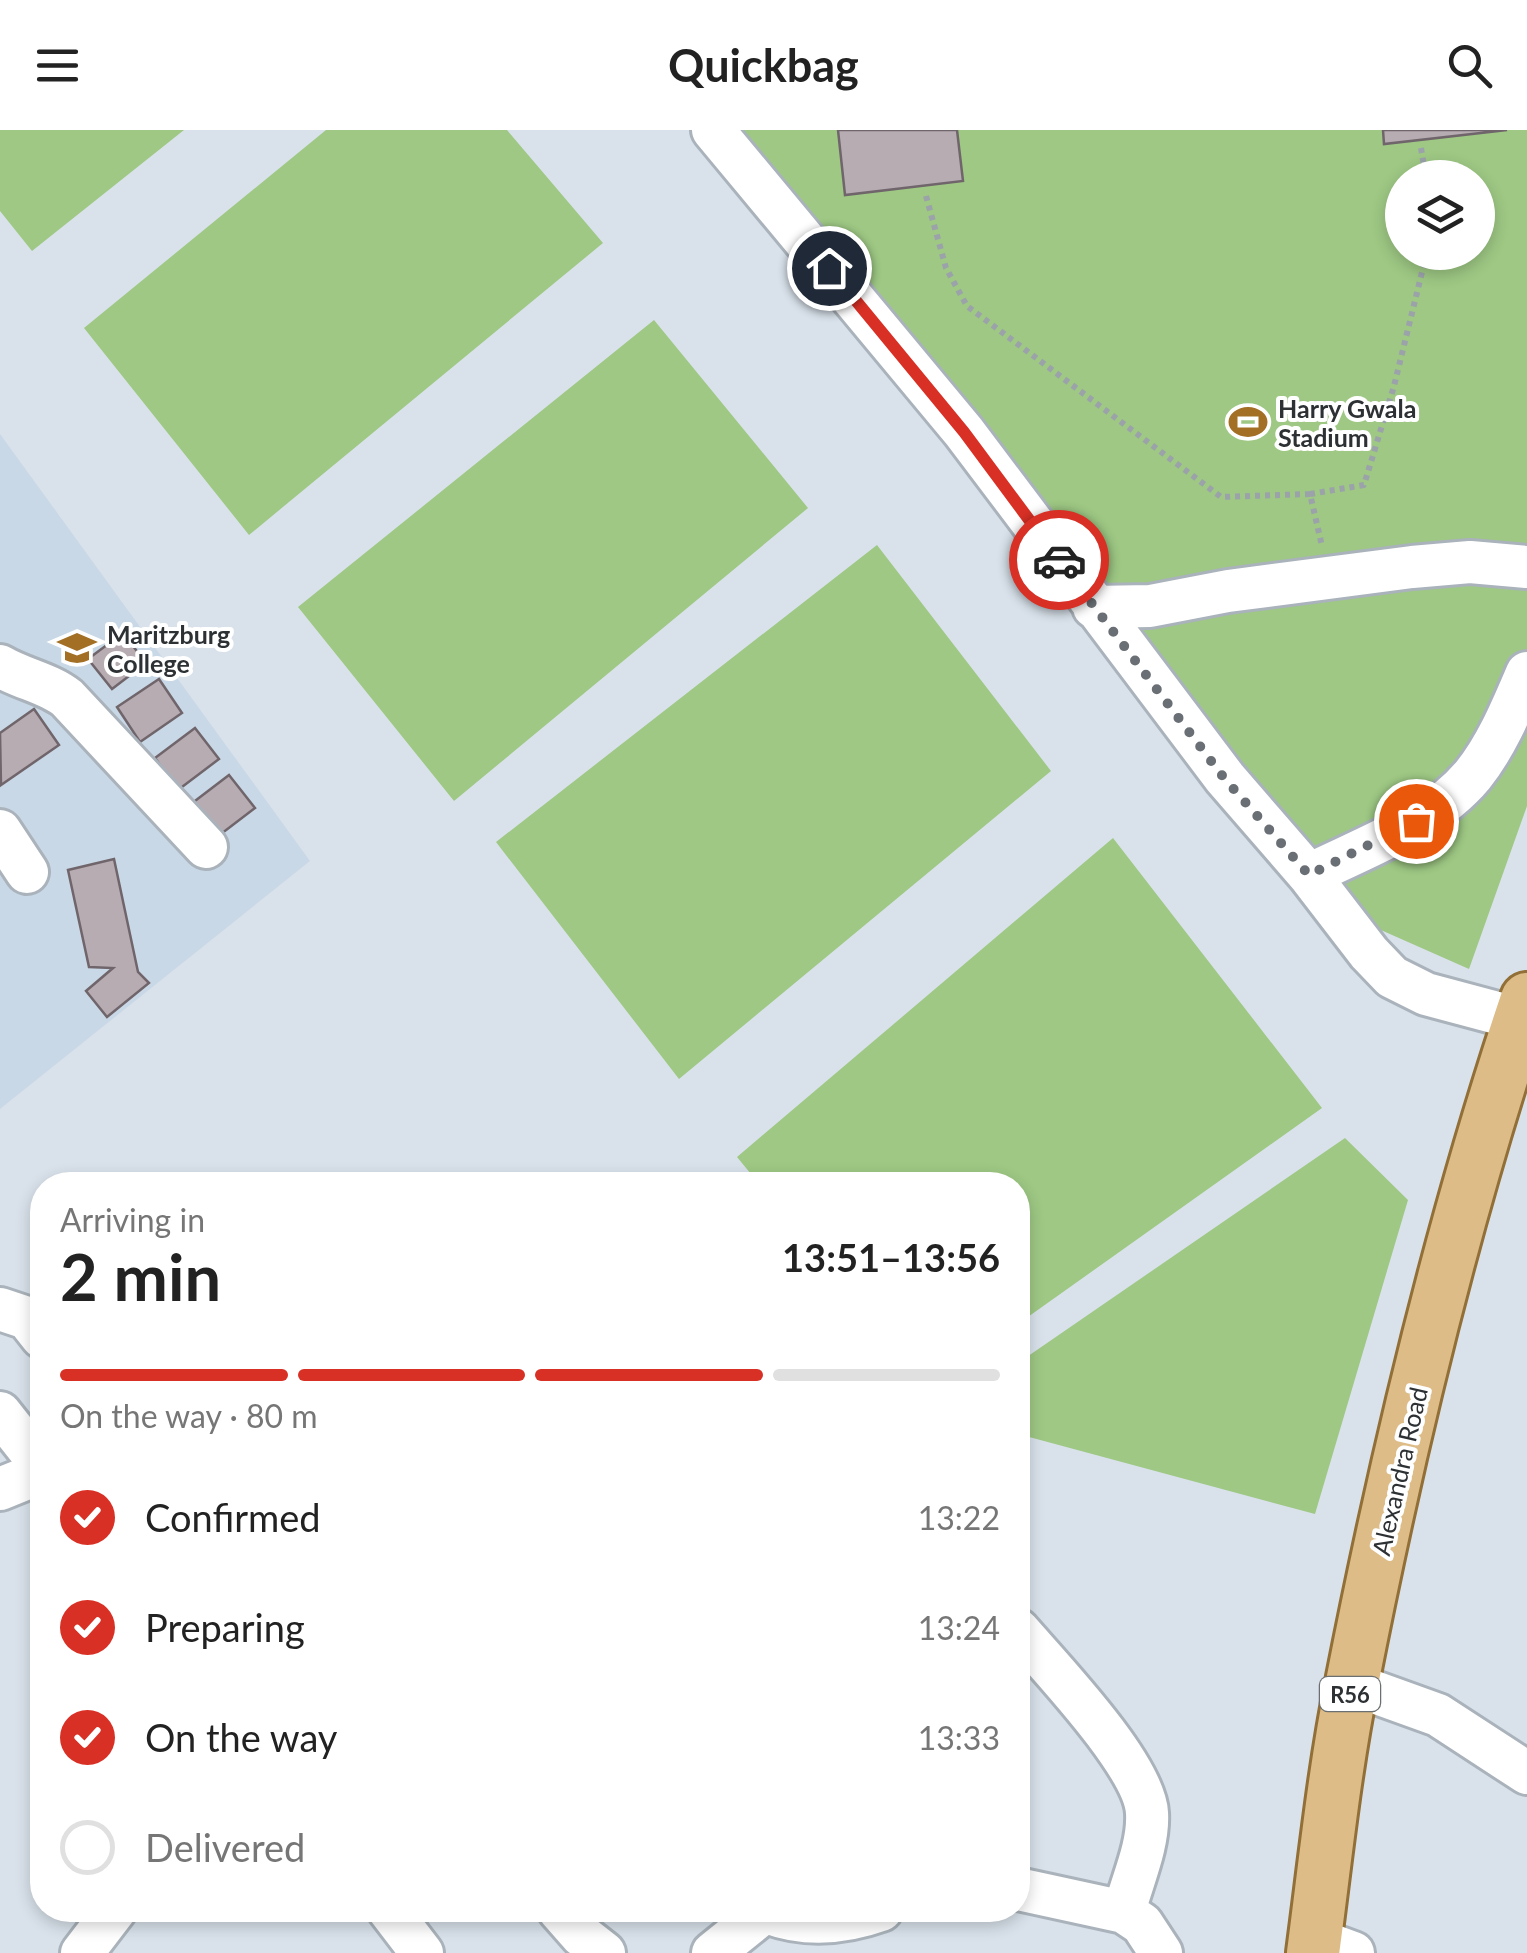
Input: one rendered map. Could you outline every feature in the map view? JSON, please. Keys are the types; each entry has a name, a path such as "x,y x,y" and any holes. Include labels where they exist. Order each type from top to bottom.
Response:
{"main road":[{"name":"Alexandra Road","path":"1327,1948 1352,1684 1440,1295 1525,1013"}],"street":[{"path":"713,130 964,432 1224,778 1309,875 1369,953 1392,977 1426,994 1525,1013"},
{"path":"1094,607 1150,606 1228,590 1470,562 1527,567"},
{"path":"0,666 68,698 206,847"},
{"path":"1309,875 1416,821 1448,800 1498,736 1527,672"},
{"path":"0,831 27,872"},
{"path":"0,1310 30,1322"},
{"path":"0,1413 30,1453"},
{"path":"0,1489 30,1475"},
{"path":"1030,1644 1141,1786 1147,1812 1146,1834 1124,1912"},
{"path":"1352,1684 1438,1715 1527,1773"},
{"path":"1030,1892 1124,1912 1142,1924 1161,1953"},
{"path":"82,1953 106,1922"},
{"path":"398,1922 422,1953"},
{"path":"569,1922 604,1953"},
{"path":"713,1953 750,1922"}],"path":[{"path":"1421,148 1423,160"},
{"path":"926,196 946,268 966,306 1221,497 1310,494 1364,485 1423,270"},
{"path":"1310,494 1328,577"}],"shaded area":[{"name":"Maritzburg College","path":"0,434 310,861 0,1109"}],"green space":[{"path":"0,130 184,130 32,251 0,211"},
{"path":"326,130 507,130 603,243 249,535 84,328"},
{"name":"Harry Gwala Stadium","path":"709,130 1527,130 1527,806 1469,969 1365,923"},
{"path":"654,320 808,508 454,801 298,607"},
{"path":"877,545 1051,771 679,1079 496,842"},
{"path":"1113,838 1322,1108 1030,1315 1030,1172 749,1172 737,1157"},
{"path":"1345,1138 1408,1200 1315,1514 1030,1437 1030,1355"}],"building":[{"path":"838,130 957,130 963,181 845,195"},
{"path":"1383,130 1507,130 1384,144"},
{"path":"123,633 146,663 112,689 88,659"},
{"path":"159,679 182,713 140,742 117,707"},
{"path":"34,709 59,745 1,785 0,733"},
{"path":"195,728 219,759 178,790 155,758"},
{"path":"229,775 255,808 217,837 191,804"},
{"path":"114,859 138,972 149,983 107,1017 86,991 113,968 89,967 68,870"}],"way so far":[{"path":"1059,560 1224,778 1309,875 1416,821"}],"place":[{"name":"Harry Gwala Stadium","path":"1248,422"},
{"name":"Maritzburg College","path":"77,648"}],"route":[{"path":"829,268 964,432 1059,560"}]}
